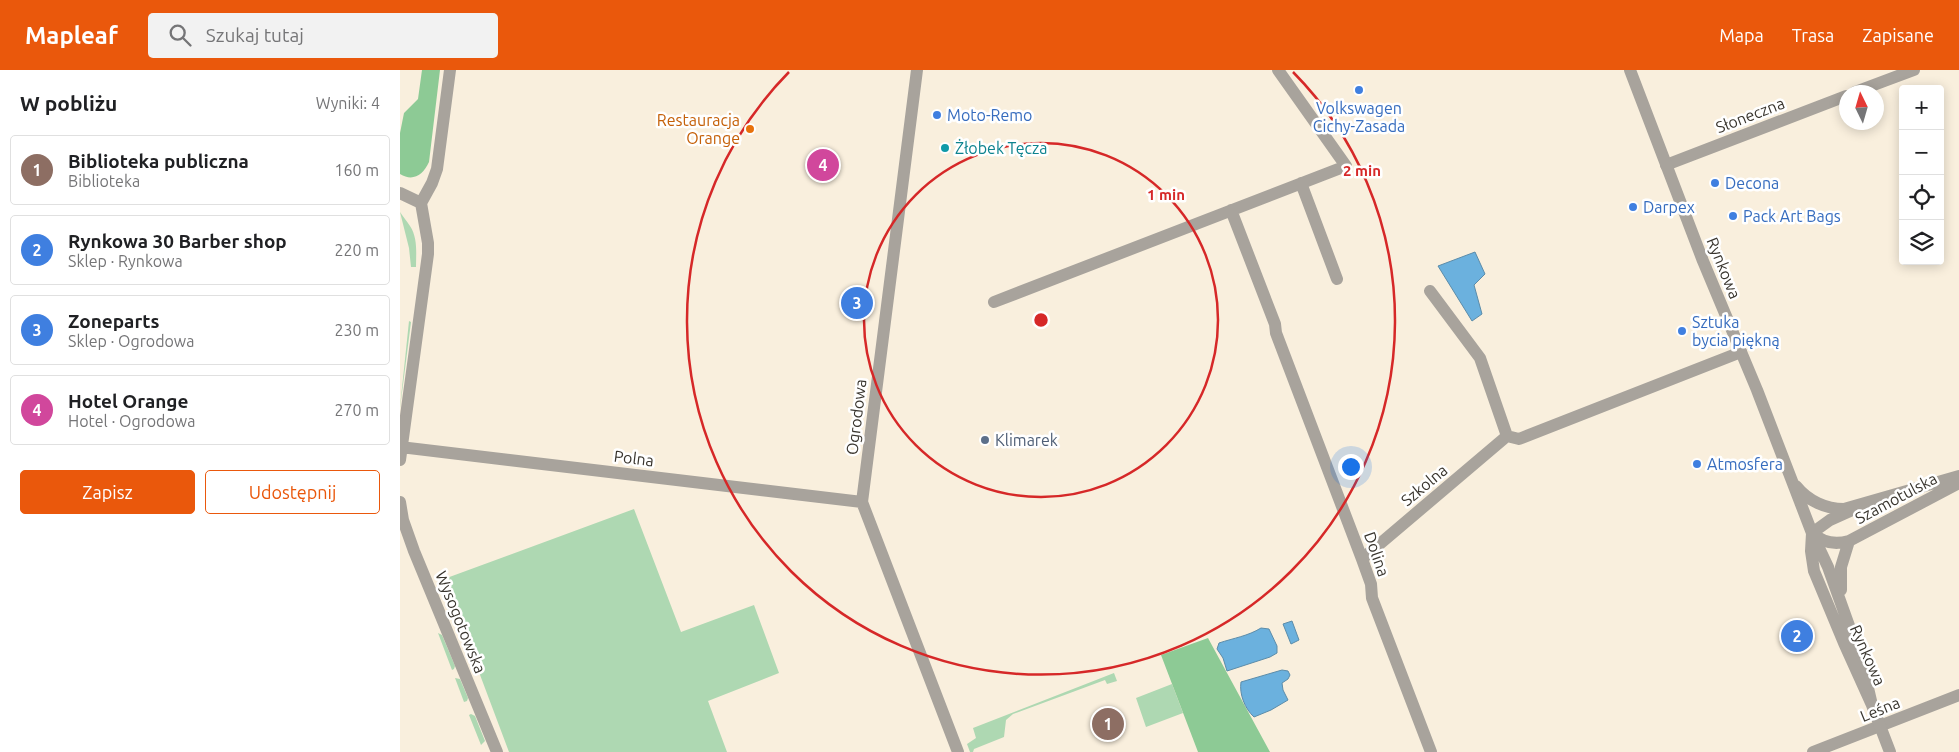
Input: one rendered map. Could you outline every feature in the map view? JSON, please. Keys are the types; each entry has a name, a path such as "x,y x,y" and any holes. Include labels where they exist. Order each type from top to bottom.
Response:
{"street":[{"path":"401,451 428,254 421,203 432,184 437,169 450,70"},
{"name":"Ogrodowa","path":"917,70 862,502 958,752"},
{"path":"994,302 1346,166 1278,70"},
{"name":"Rynkowa","path":"1630,70 1812,533 1828,567 1846,614 1865,670 1872,705"},
{"path":"1874,85 1914,70"},
{"name":"Słoneczna","path":"1666,165 1839,99"},
{"path":"1301,183 1337,279"},
{"path":"400,193 421,203"},
{"name":"Dolina","path":"1231,210 1362,559 1371,584 1372,598 1431,752"},
{"path":"1430,291 1480,358 1507,436 1519,439 1741,352"},
{"name":"Szkolna","path":"1362,559 1507,436"},
{"name":"Polna","path":"401,451 862,502"},
{"name":"Szamotulska","path":"1959,476 1856,507 1830,520 1812,533 1821,540 1830,543 1849,541 1959,483"},
{"name":"Szamotulska","path":"1792,482 1804,496 1818,504 1836,509 1856,507"},
{"name":"Wysogotowska","path":"400,502 403,520 411,543 497,752"},
{"name":"Rynkowa","path":"1812,533 1811,551 1814,571 1881,726 1890,752"},
{"name":"Szamotulska","path":"1846,614 1840,577 1842,560 1849,541"},
{"name":"Leśna","path":"1813,752 1959,695"}],"green space":[{"path":"422,70 440,70 429,162 421,174 409,177 400,174 400,133 404,113 418,99"},
{"path":"400,212 413,231 416,246 416,267 411,267 409,248"},
{"path":"409,321 411,322 400,408 400,407"},
{"path":"634,509 681,632 754,605 779,673 708,701 727,752 509,752 444,579"},
{"path":"438,633 442,635 455,666 452,670"},
{"path":"1208,638 1270,752 1198,752 1161,655"},
{"path":"1114,673 1117,681 1107,684 1105,680 1013,714 1006,720 1004,737 970,752 967,744 976,738 973,728"},
{"path":"455,678 460,679 468,698 467,701 464,702"},
{"path":"1172,684 1183,713 1146,727 1136,698"},
{"path":"469,715 475,716 485,741 481,745"}],"water":[{"path":"1475,252 1485,274 1474,285 1482,314 1472,321 1438,266"},
{"path":"1292,621 1299,640 1291,644 1283,624"},
{"path":"1261,628 1269,629 1277,646 1277,653 1227,671 1223,658 1217,649 1219,643 1246,635"},
{"path":"1282,670 1288,671 1290,675 1282,683 1288,700 1254,717 1243,701 1241,682"}],"place":[{"name":"Volkswagen Cichy-Zasada","path":"1359,90"},
{"name":"Moto-Remo","path":"937,115"},
{"name":"Restauracja Orange","path":"750,129"},
{"name":"Żłobek Tęcza","path":"945,148"},
{"name":"Hotel Orange","path":"823,165"},
{"name":"Decona","path":"1715,183"},
{"name":"Darpex","path":"1633,207"},
{"name":"Pack Art Bags","path":"1733,216"},
{"name":"Zoneparts","path":"857,303"},
{"name":"Sztuka bycia piękną","path":"1682,331"},
{"name":"Klimarek","path":"985,440"},
{"name":"Atmosfera","path":"1697,464"},
{"name":"Rynkowa 30 Barber shop","path":"1797,636"},
{"name":"Biblioteka publiczna","path":"1108,724"}]}
